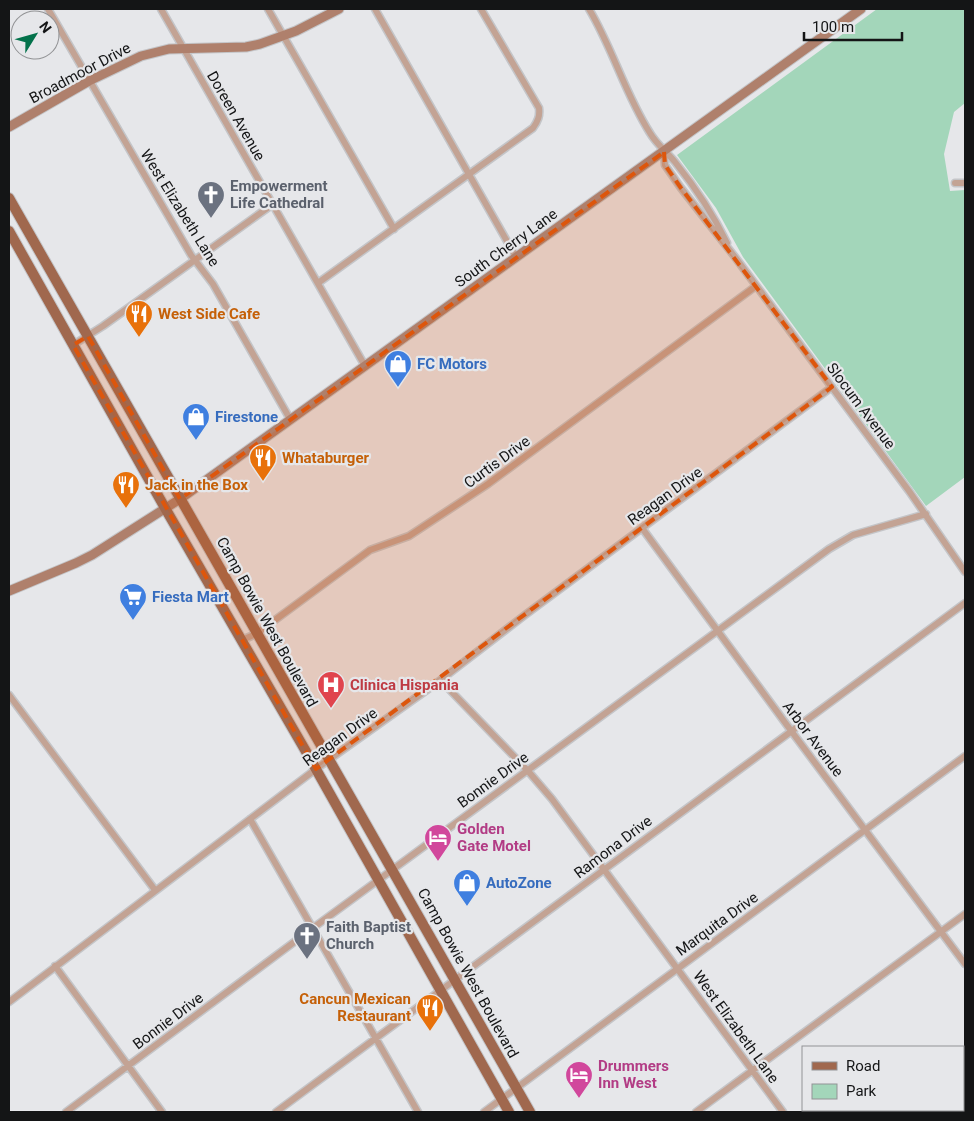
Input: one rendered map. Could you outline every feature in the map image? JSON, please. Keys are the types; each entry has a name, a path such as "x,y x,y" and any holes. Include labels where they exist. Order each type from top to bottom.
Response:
{"main road":[{"name":"Camp Bowie West Boulevard","path":"10,202 530,1112"},
{"name":"Camp Bowie West Boulevard","path":"9,232 165,508 316,769 509,1112"}],"street":[{"name":"West Elizabeth Lane","path":"48,9 195,260 213,284 290,419"},
{"name":"Doreen Avenue","path":"161,9 365,366"},
{"path":"268,9 394,229"},
{"name":"Broadmoor Drive","path":"9,127 90,81 142,56 169,49 246,47 284,36 339,9"},
{"path":"375,9 516,257"},
{"path":"318,283 534,128 538,122 539,108 480,9"},
{"path":"589,9 603,31 635,109 664,152"},
{"name":"South Cherry Lane","path":"9,591 92,555 180,499 861,9"},
{"name":"Slocum Avenue","path":"664,152 665,165 926,514 965,572"},
{"name":"Slocum Avenue","path":"664,152 674,161 713,214 735,257"},
{"path":"955,184 965,183"},
{"path":"73,345 273,204"},
{"name":"Curtis Drive","path":"242,640 256,634 370,550 409,536 490,482 756,286"},
{"name":"Reagan Drive","path":"9,1002 328,760 438,682 832,387"},
{"name":"Bonnie Drive","path":"66,1112 829,549 854,535 926,514"},
{"name":"Arbor Avenue","path":"642,528 965,964"},
{"name":"Ramona Drive","path":"276,1112 965,603"},
{"name":"West Elizabeth Lane","path":"438,682 448,688 528,771 552,799 783,1112"},
{"path":"9,695 155,890"},
{"name":"Marquita Drive","path":"484,1112 965,756"},
{"path":"250,819 418,1112"},
{"path":"696,1112 753,1072 965,914"},
{"path":"55,966 162,1112"}],"highlighted area":[{"path":"664,152 665,165 681,188 832,387 316,769 73,345 88,336 180,499"}],"green space":[{"path":"877,9 965,9 965,103 954,112 944,154 950,191 965,190 965,477 926,506 743,257 716,208 677,155"}],"place":[{"name":"Empowerment Life Cathedral","path":"211,219"},
{"name":"West Side Cafe","path":"139,338"},
{"name":"FC Motors","path":"398,388"},
{"name":"Firestone","path":"196,441"},
{"name":"Whataburger","path":"263,482"},
{"name":"Jack in the Box","path":"126,509"},
{"name":"Fiesta Mart","path":"133,621"},
{"name":"Clinica Hispania","path":"331,709"},
{"name":"Golden Gate Motel","path":"438,862"},
{"name":"AutoZone","path":"467,907"},
{"name":"Faith Baptist Church","path":"307,960"},
{"name":"Cancun Mexican Restaurant","path":"430,1032"},
{"name":"Drummers Inn West","path":"579,1099"}]}
